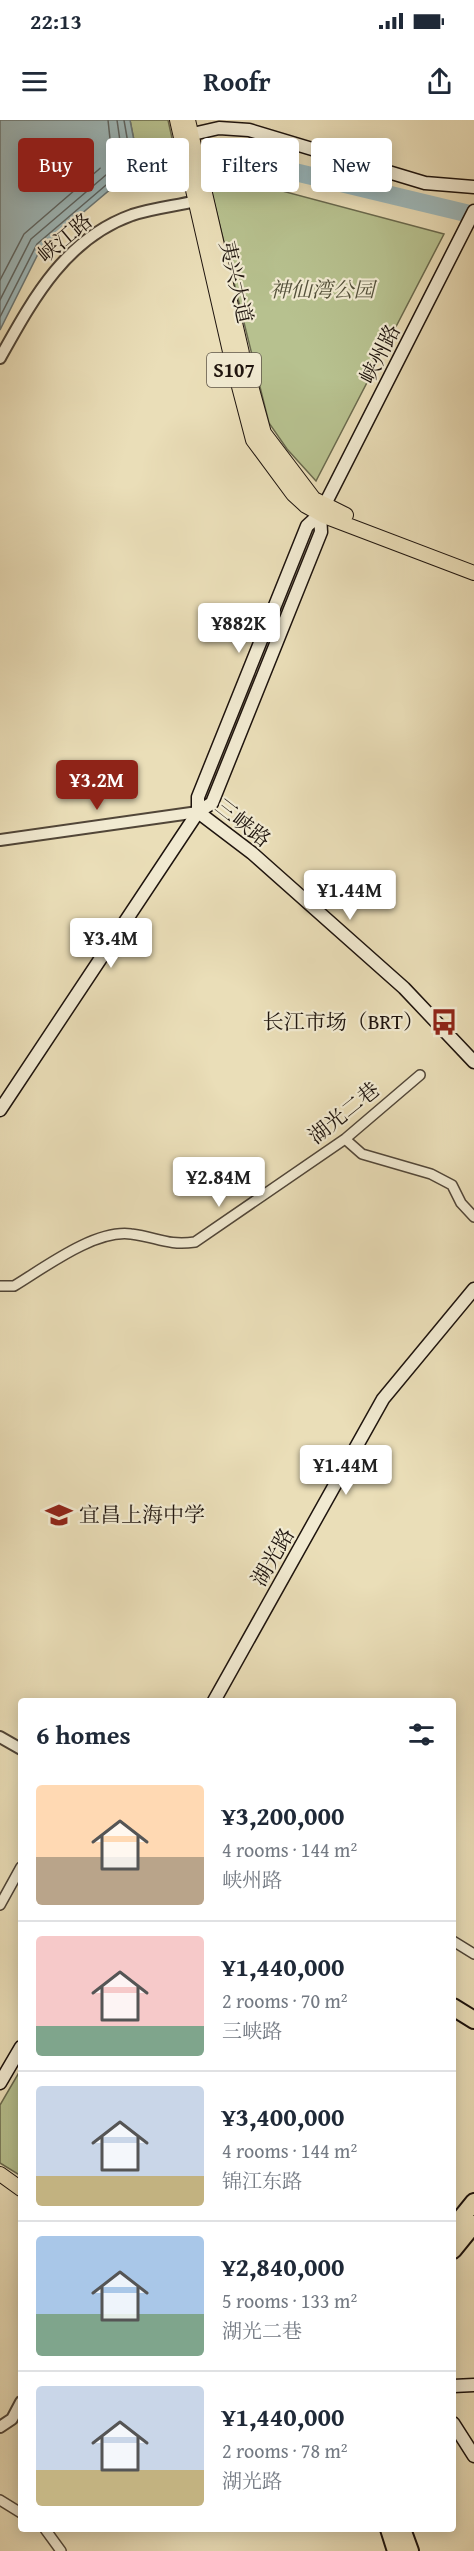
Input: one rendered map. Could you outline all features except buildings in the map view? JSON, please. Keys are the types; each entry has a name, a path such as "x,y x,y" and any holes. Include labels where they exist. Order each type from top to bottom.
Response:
{"highway":[{"path":"456,2009 474,2020"},
{"path":"456,2224 474,2202"},
{"path":"456,2246 474,2224"},
{"path":"390,2532 396,2551"},
{"path":"403,2532 410,2551"}],"main road":[{"name":"夷兴大道","path":"177,120 186,136 201,197 253,440 306,507 322,510 474,564"},
{"name":"夷兴大道","path":"186,136 188,120"},
{"path":"186,136 219,128 249,130 425,183 474,188"},
{"name":"峡州路","path":"198,812 198,797 307,526 322,510 474,211"},
{"name":"夷兴大道","path":"322,510 474,573"},
{"path":"0,1110 198,812"},
{"name":"三峡路","path":"198,812 252,853 404,988 474,1062"},
{"name":"湖光路","path":"216,1698 383,1399 474,1289"},
{"path":"0,2083 18,2052"},
{"path":"0,2174 18,2187"},
{"path":"456,2386 474,2385"},
{"path":"456,2427 474,2456"}],"street":[{"name":"峡江路","path":"0,358 44,283 74,251 102,230 130,216 201,197"},
{"path":"0,840 198,812"},
{"name":"湖光二巷","path":"0,1286 14,1286 102,1236 130,1233 177,1244 195,1242 345,1139 420,1075"},
{"path":"345,1139 362,1154 431,1174 452,1185 461,1203 474,1217"},
{"path":"0,1737 18,1747"},
{"path":"0,1905 18,1872"},
{"path":"456,1943 474,1954"},
{"path":"456,2016 474,2028"},
{"path":"0,2427 12,2419 18,2408"},
{"path":"0,2500 18,2511"},
{"path":"47,2532 61,2551"}],"green space":[{"path":"130,120 168,120 172,138 134,138"},
{"name":"神仙湾公园","path":"211,192 286,192 444,234 316,481 287,449 269,423"},
{"path":"18,2074 18,2174 0,2163 0,2105"}],"water":[{"path":"0,120 130,120 134,138 106,138 107,192 41,248 0,330"}],"waterway":[{"path":"189,171 274,167 474,215"}],"place":[{"name":"长江市场（BRT）","path":"444,1022"},
{"name":"宜昌上海中学","path":"59,1515"}]}
